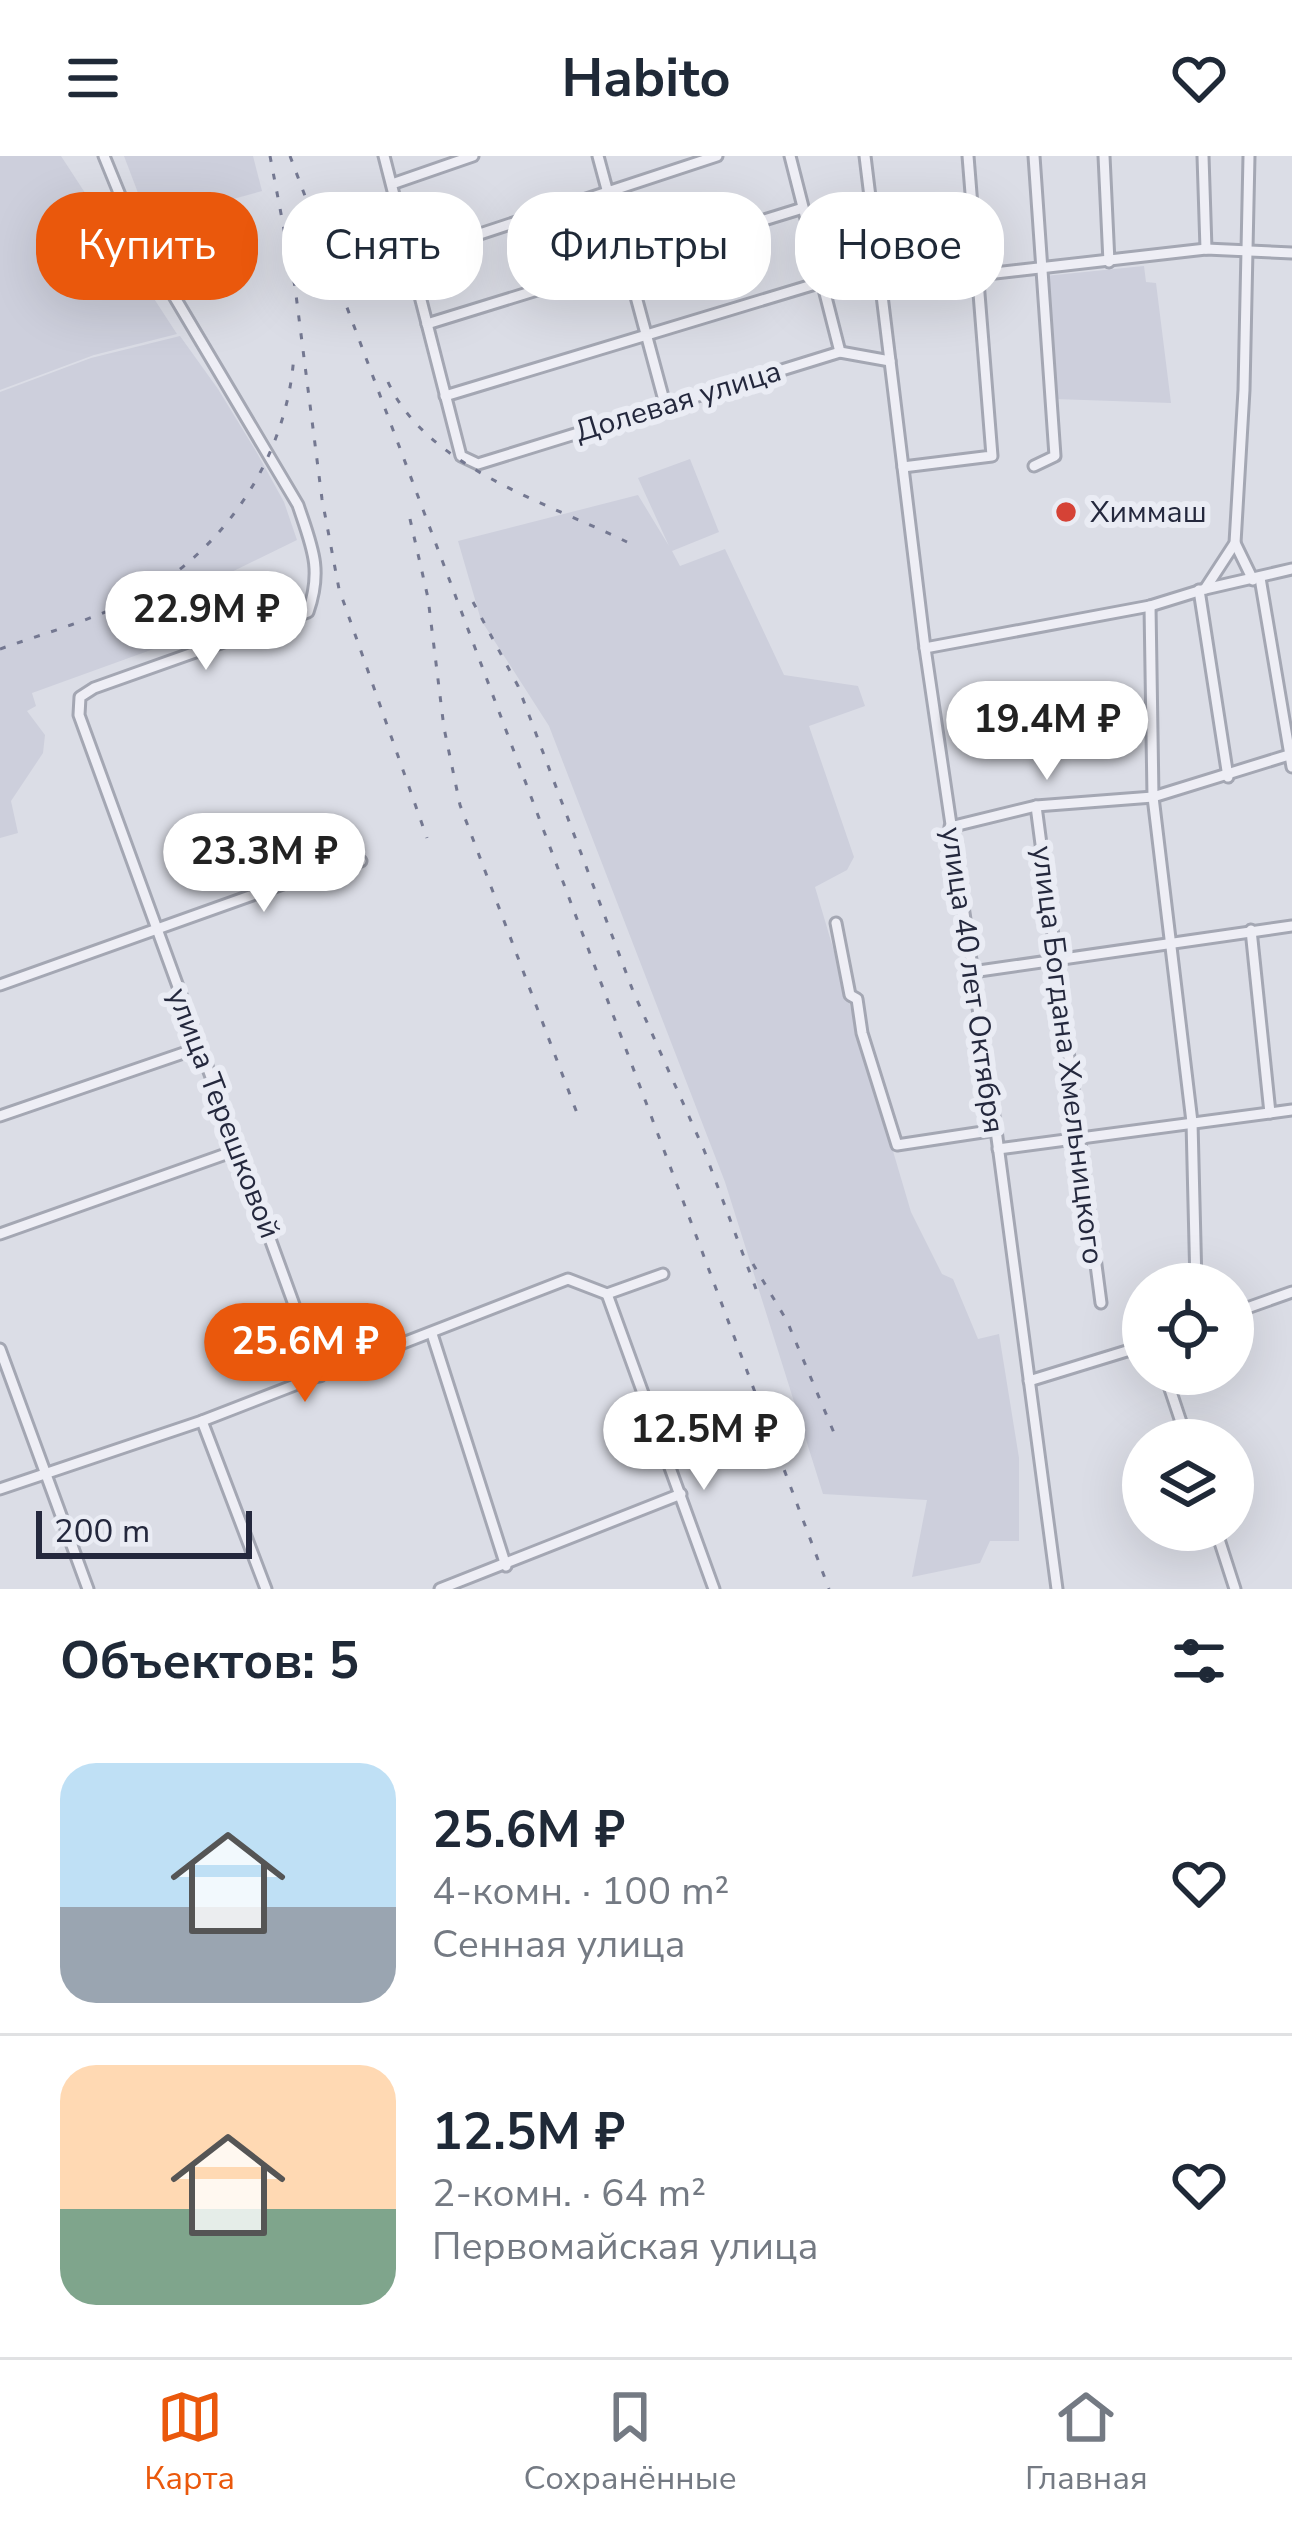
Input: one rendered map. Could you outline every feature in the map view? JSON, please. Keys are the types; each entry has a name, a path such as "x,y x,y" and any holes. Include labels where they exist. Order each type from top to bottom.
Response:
{"street":[{"name":"улица Терешковой","path":"104,156 133,226 298,505 315,555 318,586 308,612 94,688 80,697 79,715 320,1376"},
{"path":"384,156 394,192"},
{"path":"392,184 472,156"},
{"path":"598,156 608,192"},
{"path":"611,192 717,156"},
{"path":"790,156 799,192"},
{"name":"улица 40 лет Октября","path":"865,156 869,192"},
{"path":"968,156 971,192"},
{"path":"1034,156 1055,455 1034,466"},
{"path":"1104,156 1109,262"},
{"path":"1203,156 1206,248"},
{"path":"1228,777 1202,590 1235,543 1249,156"},
{"path":"1004,271 1206,248 1292,253"},
{"path":"421,300 446,396 795,290"},
{"path":"427,324 507,299"},
{"path":"636,300 664,404"},
{"path":"826,300 839,352"},
{"name":"улица 40 лет Октября","path":"883,300 925,648 1057,1589"},
{"path":"903,467 992,456 979,300"},
{"name":"Долевая улица","path":"446,396 461,456 478,464 839,352 890,362"},
{"path":"950,827 1036,806 1153,797 1291,758 1257,579 1235,543"},
{"path":"925,648 1150,606 1292,569"},
{"path":"1150,606 1153,797 1192,1122 1195,1263"},
{"name":"улица Богдана Хмельницкого","path":"1036,806 1101,1303"},
{"path":"0,985 361,861"},
{"path":"836,923 850,995 857,999 862,1033 897,1145 996,1130"},
{"path":"972,972 1292,926"},
{"path":"1251,930 1270,1113"},
{"path":"0,1116 201,1047"},
{"path":"998,1149 1292,1110"},
{"path":"0,1234 240,1149"},
{"path":"0,1489 202,1420 568,1279 607,1294 663,1274"},
{"path":"1254,1306 1292,1292"},
{"path":"607,1294 714,1589"},
{"path":"432,1334 506,1566"},
{"path":"0,1349 88,1589"},
{"path":"1029,1381 1122,1352"},
{"path":"202,1420 266,1589"},
{"path":"440,1589 680,1495"},
{"path":"1223,1551 1235,1589"}],"shaded area":[{"path":"0,156 61,156 84,192 36,192 36,300 155,300 177,334 94,355 0,390"},
{"path":"124,156 253,156 262,191 258,192 138,192"},
{"path":"1144,266 1146,282 1156,283 1171,403 1055,399 1045,276"},
{"path":"180,336 257,453 284,502 297,540 172,601 184,638 32,693 36,706 27,711 45,735 43,753 11,801 18,833 0,838 0,392 91,358"},
{"path":"690,459 719,532 672,551 680,566 725,549 784,675 858,686 865,706 809,726 854,857 847,870 815,887 911,1212 942,1274 953,1279 978,1339 999,1334 1019,1458 1019,1541 990,1541 980,1563 912,1577 927,1500 823,1494 725,1182 549,726 481,620 458,541 638,495 669,546 638,478"}],"railway":[{"path":"270,156 295,287 322,499 339,589 427,838"},
{"path":"290,156 829,1589"},
{"path":"0,649 128,602 176,573 203,548 228,521 267,459 281,425 294,353"},
{"path":"388,382 406,412 459,460 627,542"},
{"path":"410,519 428,598 444,728 460,805 580,1121"},
{"path":"473,602 518,686 633,991 704,1150 756,1289"},
{"path":"753,1264 787,1321 837,1440"}],"place":[{"name":"Химмаш","path":"1066,512"}]}
